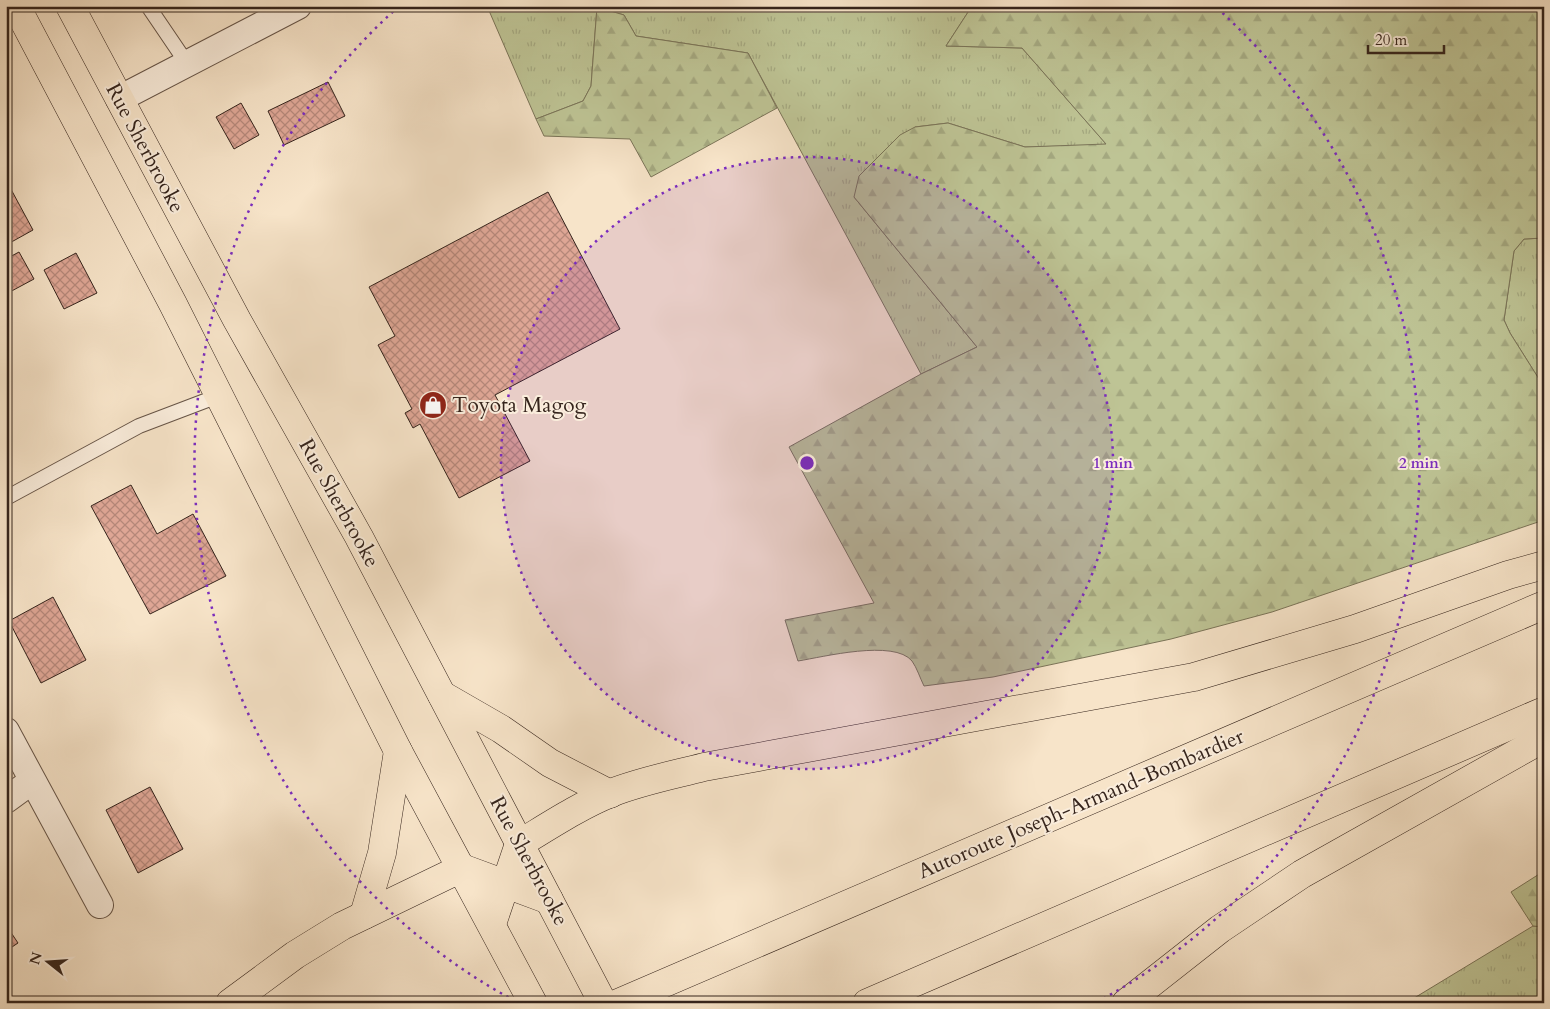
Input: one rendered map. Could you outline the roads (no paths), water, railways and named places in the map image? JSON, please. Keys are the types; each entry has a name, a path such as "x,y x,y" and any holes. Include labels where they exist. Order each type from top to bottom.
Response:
{"main road":[{"path":"16,6 173,304 398,751 533,1003"},
{"name":"Rue Sherbrooke","path":"70,6 237,320 359,537 603,1003"},
{"path":"492,924 520,844 569,814 610,794 639,784 704,767 1194,677 1346,632 1508,575 1544,565"},
{"name":"Autoroute Joseph-Armand-Bombardier","path":"618,1003 1544,606"},
{"path":"442,695 501,729 550,763 610,794"},
{"path":"867,1003 1544,711"},
{"path":"1126,1003 1206,939 1295,879 1544,738"},
{"path":"364,914 382,853 398,751"},
{"path":"230,1003 295,955 364,914 462,868 549,900"}],"street":[{"path":"119,99 188,65 298,6"},
{"path":"6,731 100,905"},
{"path":"6,800 32,781"}],"lane":[{"path":"148,6 188,65"},
{"path":"6,498 138,426 218,396"}],"place":[{"name":"Toyota Magog","path":"433,405"}]}
